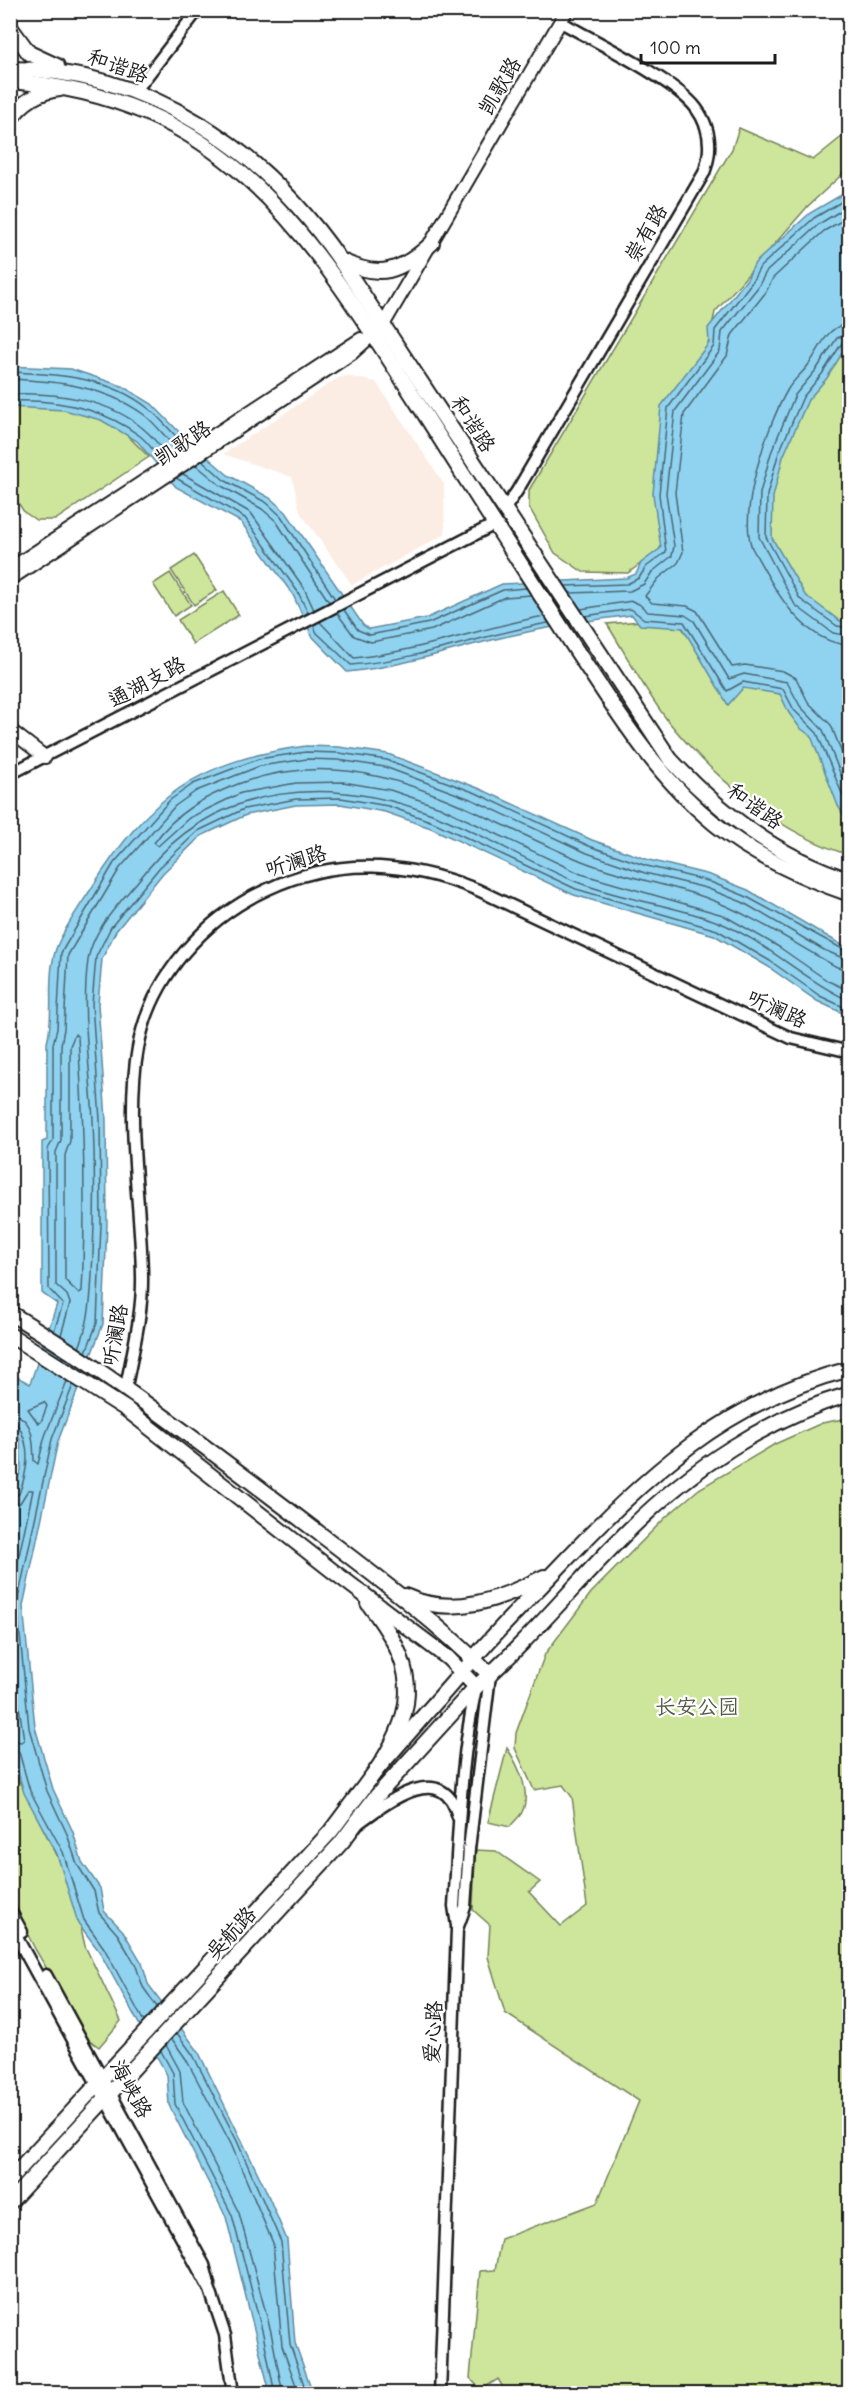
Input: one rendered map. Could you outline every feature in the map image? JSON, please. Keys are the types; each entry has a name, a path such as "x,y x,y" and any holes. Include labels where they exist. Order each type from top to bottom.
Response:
{"main road":[{"name":"凯歌路","path":"10,579 347,346 378,329 432,243 564,16"},
{"path":"10,27 18,41 35,57 79,74"},
{"name":"和谐路","path":"10,69 79,74 160,103 207,128 264,170 307,214 340,260 378,329 497,527 639,743 686,798 716,826 750,849 813,881 849,894"},
{"name":"和谐路","path":"10,81 74,88 142,112 175,127 222,156 254,182 306,239 378,329 504,510 656,741 699,789 734,820 784,852 849,880"},
{"path":"10,120 21,106 33,97 57,89 74,88"},
{"path":"340,260 360,269 384,272 406,265 432,243"},
{"name":"凯歌路","path":"10,568 157,478"},
{"path":"10,730 45,757"},
{"path":"10,1313 126,1387 392,1589 474,1658 490,1675"},
{"path":"10,1335 126,1409 463,1671 476,1687"},
{"name":"吴航路","path":"10,2179 331,1831 378,1768 514,1613 630,1494 671,1458 758,1403 796,1385 849,1369"},
{"name":"吴航路","path":"10,2202 182,2017 355,1825 374,1799 420,1747 630,1528 702,1468 742,1441 780,1420 824,1401 849,1394"},
{"path":"392,1589 431,1604 476,1605 504,1597 554,1573"},
{"path":"356,1587 394,1639 405,1667 406,1691 402,1725 378,1768"},
{"path":"514,1613 519,1628 525,1631 534,1629"},
{"path":"406,1735 413,1733 421,1736 420,1747"}],"street":[{"path":"134,93 198,10"},
{"name":"崇有路","path":"504,510 704,173 710,150 703,119 687,99 564,16"},
{"name":"通湖支路","path":"10,774 301,622 497,527"},
{"name":"听澜路","path":"126,1387 142,1287 135,1089 138,1047 160,991 183,954 207,927 264,890 317,871 360,865 380,865 431,873 478,890 791,1038 849,1052"},
{"name":"爱心路","path":"440,2394 458,1929 465,1906 469,1849 490,1675"},
{"path":"458,1929 454,1906 459,1823 466,1734 476,1687"},
{"path":"355,1825 388,1801 408,1790 423,1787 441,1791 451,1799 459,1823"},
{"name":"海峡路","path":"10,1910 99,2082"},
{"name":"海峡路","path":"10,1924 108,2098 210,2290 225,2336 233,2394"}],"shaded area":[{"path":"347,376 376,382 444,484 445,534 352,585 300,512 292,477 223,454 338,378"}],"green space":[{"path":"739,128 813,160 849,131 849,168 808,206 715,312 666,535 659,550 628,573 583,572 555,553 529,507 529,490 732,149"},
{"path":"849,320 849,647 760,557 782,397"},
{"path":"46,402 116,424 149,457 55,520 36,520 24,512 17,501 11,404"},
{"path":"194,555 217,590 194,605 171,570"},
{"path":"170,573 191,605 174,616 153,584"},
{"path":"224,591 239,615 193,644 178,620"},
{"path":"675,618 715,674 787,696 817,734 849,804 849,855 797,833 772,818 727,783 706,763 660,710 607,624"},
{"name":"长安公园","path":"849,1418 849,1459 844,1468 849,1466 849,2393 507,2394 498,2379 481,2390 470,2378 480,2271 495,2270 501,2239 597,2203 639,2101 505,2013 488,1957 490,1925 473,1910 475,1850 496,1851 540,1882 529,1892 561,1926 587,1906 572,1797 563,1785 534,1790 515,1748 516,1733 545,1654 591,1593 666,1517 699,1489 775,1444 822,1423"},
{"path":"10,1741 16,1775 59,1860 77,1910 85,1946 121,2021 99,2047 88,2039 35,1949 11,1901"},
{"path":"507,1748 522,1778 525,1796 522,1812 510,1827 488,1822"}],"water":[{"path":"849,175 849,342 827,378 808,400 783,457 773,497 772,538 805,595 840,621 849,622 849,824 838,806 811,736 800,728 789,713 780,694 743,688 728,705 683,628 640,625 632,615 615,617 533,631 405,662 347,672 312,636 293,595 241,522 176,487 137,441 101,420 64,410 11,407 10,366 71,369 122,386 152,404 182,435 228,475 270,498 286,512 363,625 369,629 427,618 502,584 626,578 636,574 641,563 661,548 653,494 661,406 709,343 708,328 747,279 755,263 810,213 843,194"},
{"path":"306,746 339,747 388,754 478,788 592,840 649,860 710,875 748,890 849,949 849,1016 817,1001 767,966 714,935 574,895 431,828 385,812 340,804 296,805 246,815 201,836 163,873 116,931 102,959 98,1004 106,1120 107,1224 103,1324 58,1441 23,1606 35,1727 53,1789 73,1832 82,1862 100,1888 104,1911 123,1931 142,1963 148,1984 198,2051 265,2188 287,2240 295,2343 313,2393 270,2393 226,2217 169,2105 167,2075 99,1951 78,1923 57,1854 24,1793 10,1744 10,1499 21,1470 20,1440 11,1424 10,1373 30,1384 57,1304 42,1293 42,1142 47,1140 47,1043 52,963 61,937 113,857 134,830 156,807 179,788 205,773 234,762"}]}
